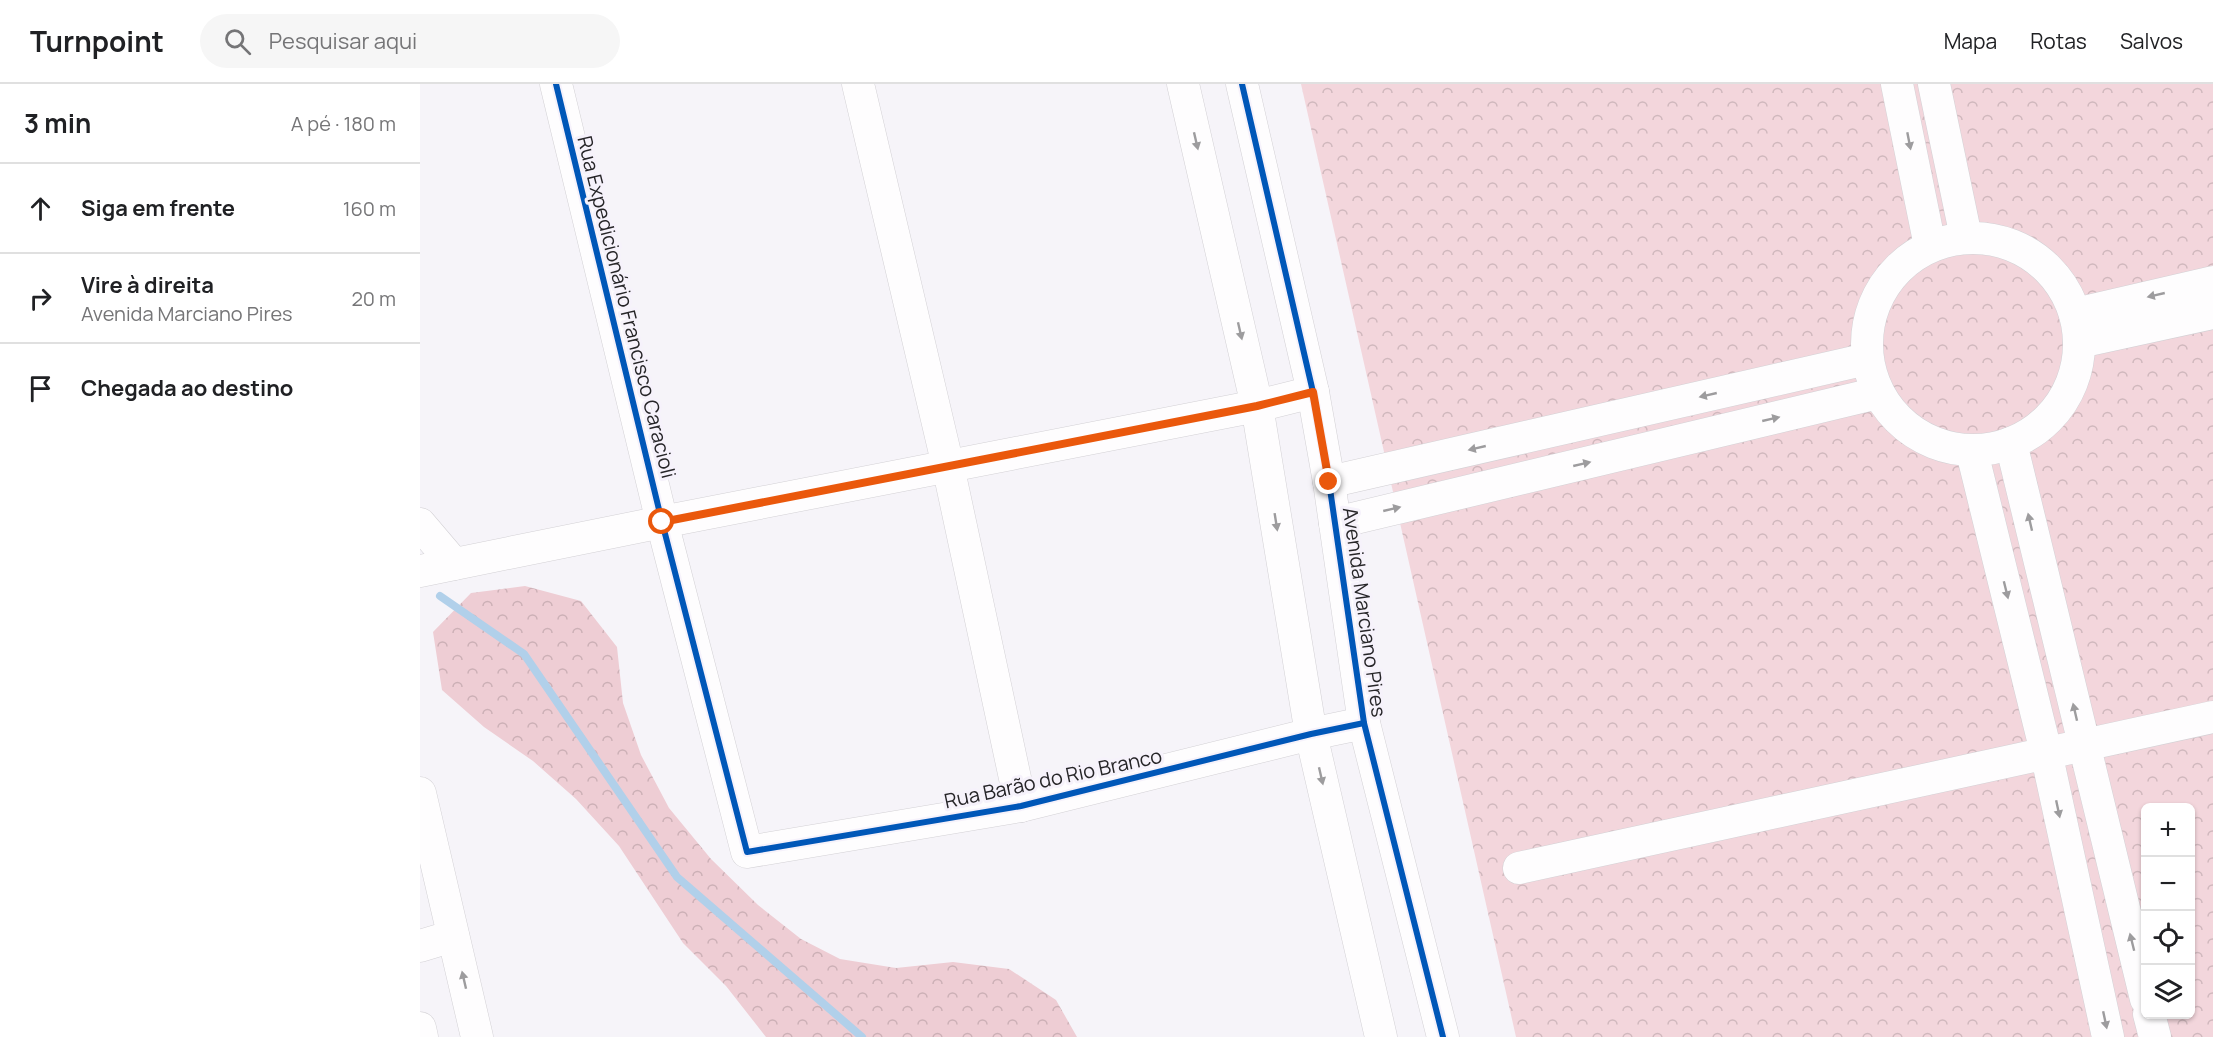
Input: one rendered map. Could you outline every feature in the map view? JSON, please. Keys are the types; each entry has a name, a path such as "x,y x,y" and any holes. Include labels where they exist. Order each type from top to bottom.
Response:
{"street":[{"name":"Rua Expedicionário Francisco Caracioli","path":"556,84 662,522 747,852"},
{"path":"858,84 948,466 1021,806"},
{"path":"1183,84 1257,406 1311,734 1381,1037"},
{"name":"Avenida Marciano Pires","path":"1242,84 1313,392 1329,482 1364,723 1443,1037"},
{"path":"1897,84 1930,246"},
{"path":"1934,84 1966,237"},
{"path":"1966,237 1982,238 2013,246 2040,262 2061,285 2077,328 2076,369 2066,395 2050,417 2028,434 2011,443 1972,452 1931,442 1900,422 1878,393 1867,359 1867,327 1877,297 1895,271 1930,246 1966,237"},
{"path":"2077,328 2213,282"},
{"path":"2077,328 2213,313"},
{"path":"1329,482 1867,359"},
{"path":"420,571 1257,406 1313,392"},
{"path":"1335,523 1878,393"},
{"path":"1508,441 1516,480"},
{"path":"2011,443 2141,983"},
{"path":"1972,452 2046,752 2108,1037"},
{"path":"420,524 454,564"},
{"path":"1519,868 2213,717"},
{"name":"Rua Barão do Rio Branco","path":"747,852 1021,806 1364,723"},
{"path":"420,793 477,1037"},
{"path":"420,946 453,936"},
{"path":"2150,1019 2155,1037"},
{"path":"420,1028 422,1037"}],"green space":[{"path":"1301,84 2213,84 2213,1037 1516,1037"},
{"path":"525,586 581,601 617,647 623,703 641,755 669,808 711,859 758,905 801,939 840,959 896,968 953,962 1009,969 1056,1000 1077,1037 766,1037 726,986 683,943 619,846 576,799 533,761 484,727 442,690 433,632 471,593"}],"waterway":[{"path":"440,596 524,654 677,877 862,1037"}],"cycle path":[{"path":"556,84 662,522 747,852 1021,806 1364,723"},
{"path":"1242,84 1313,392 1329,482 1364,723 1443,1037"}],"route":[{"path":"662,522 1257,406 1313,392 1329,482"}]}
